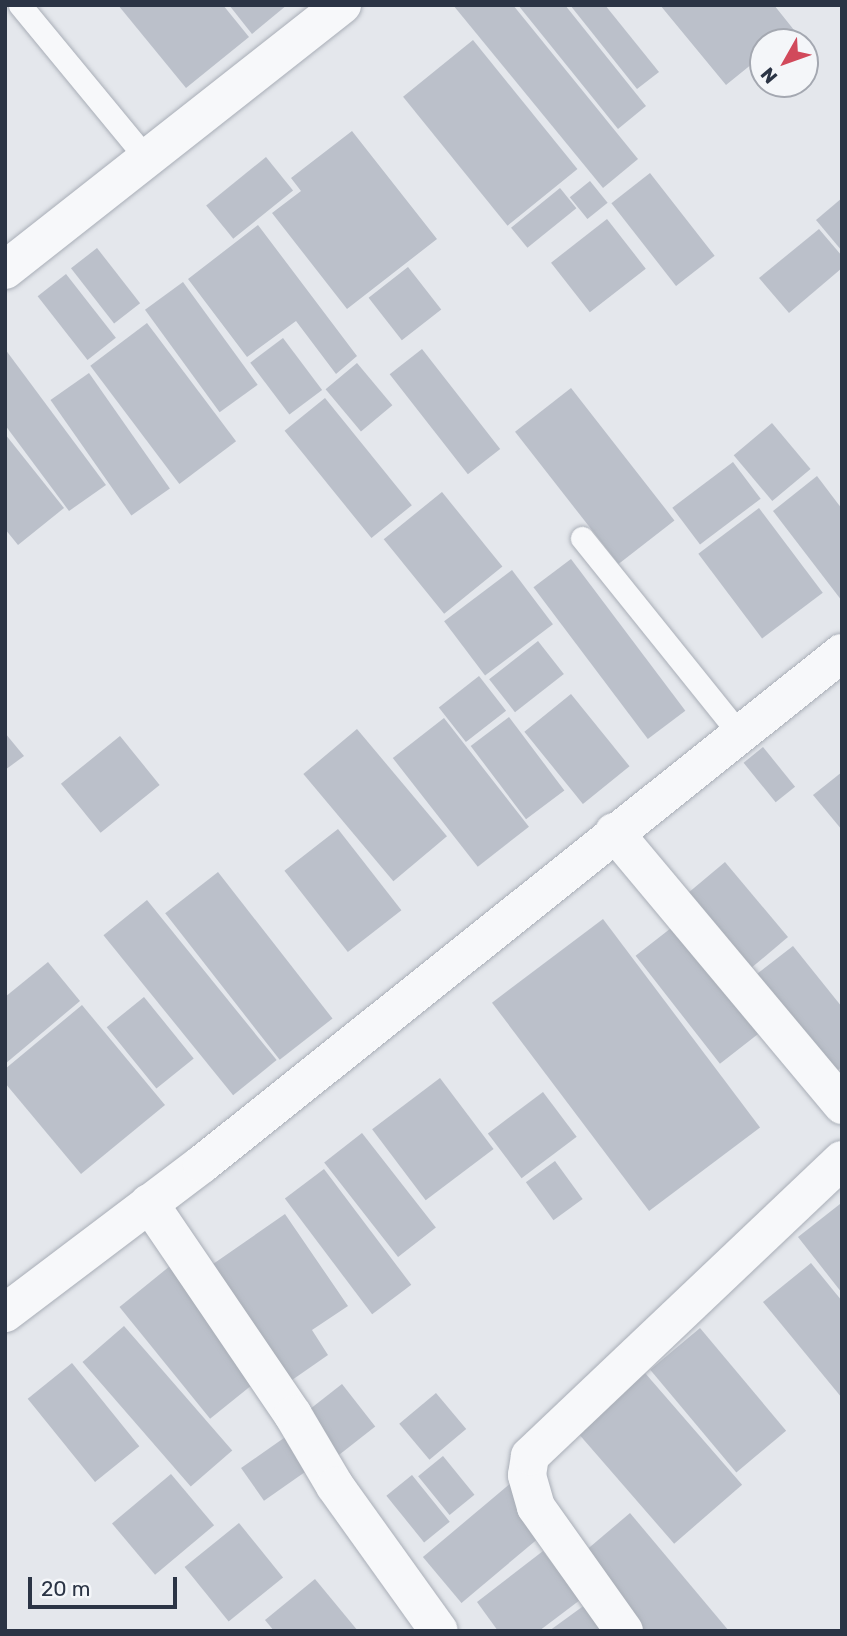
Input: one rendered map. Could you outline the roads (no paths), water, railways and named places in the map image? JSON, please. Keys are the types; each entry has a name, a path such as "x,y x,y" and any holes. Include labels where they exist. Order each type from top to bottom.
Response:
{"street":[{"path":"5,270 342,5"},
{"path":"5,1313 149,1203 842,653"},
{"path":"614,832 842,1105"},
{"path":"624,1631 536,1507 527,1475 530,1456 842,1160"},
{"path":"149,1203 293,1415 335,1486 439,1631"}],"lane":[{"path":"20,5 146,158"},
{"path":"582,538 739,733"}]}
